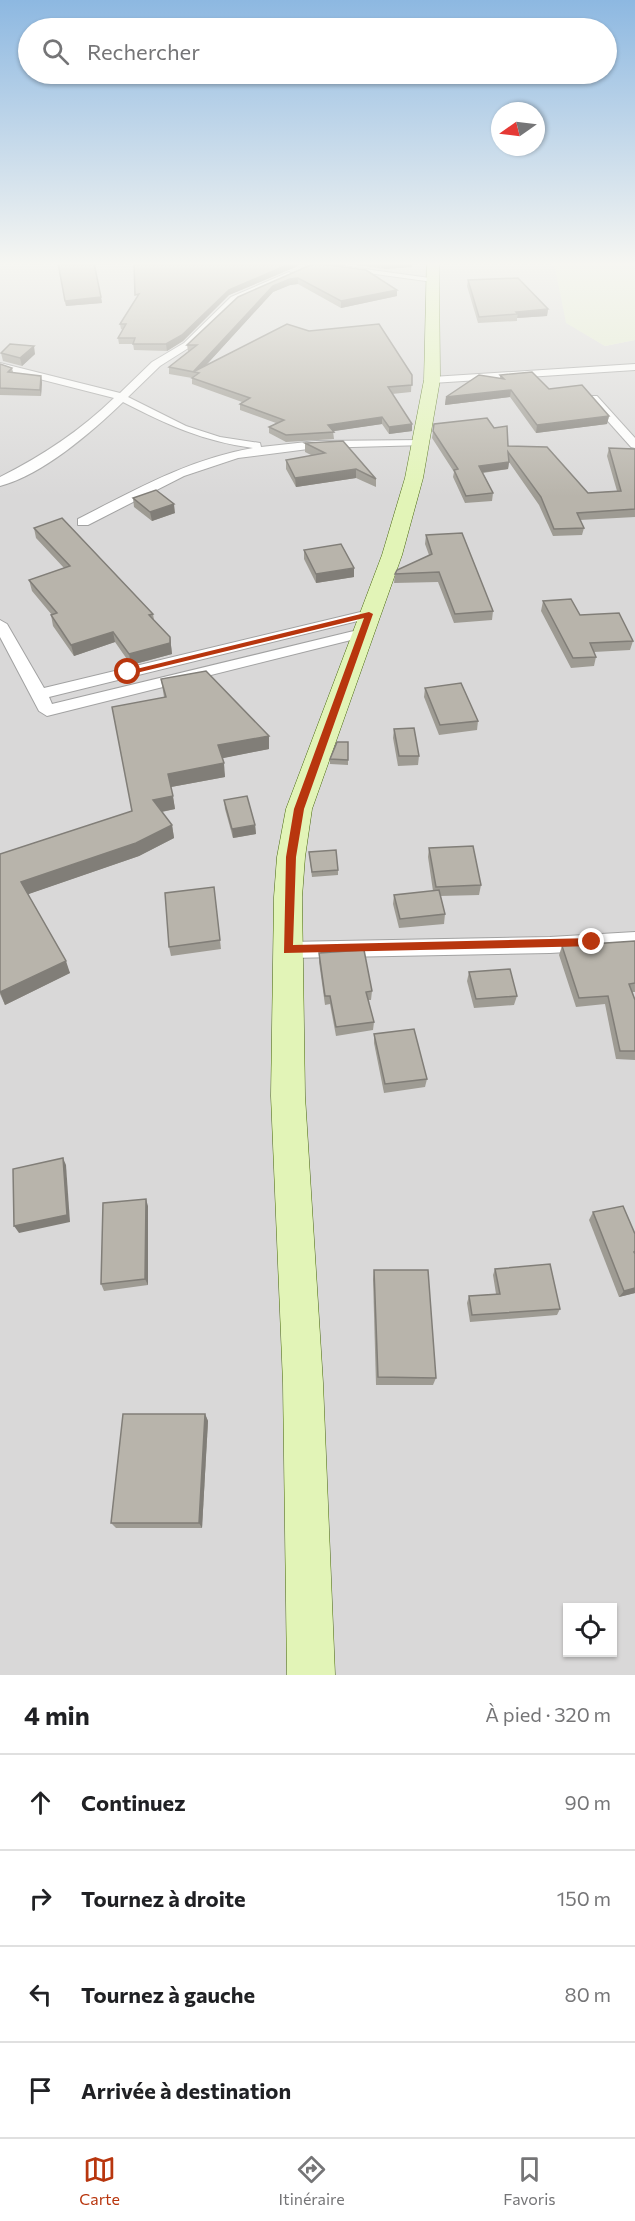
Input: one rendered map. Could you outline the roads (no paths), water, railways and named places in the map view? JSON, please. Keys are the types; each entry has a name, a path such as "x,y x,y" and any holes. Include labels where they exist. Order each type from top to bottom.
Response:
{"street":[{"path":"0,482 34,465 92,426 156,364 191,341"},
{"path":"311,1675 303,1372 288,1096 288,950 291,857 299,809 392,555 423,443 432,380 432,341"},
{"path":"0,366 121,397 182,428 218,440 279,448"},
{"path":"432,380 577,381 635,367"},
{"path":"577,381 635,445"},
{"path":"83,522 211,461 279,448 423,443"},
{"path":"0,624 40,694 45,710 49,711 366,624"},
{"path":"288,950 550,945 635,940"}]}
